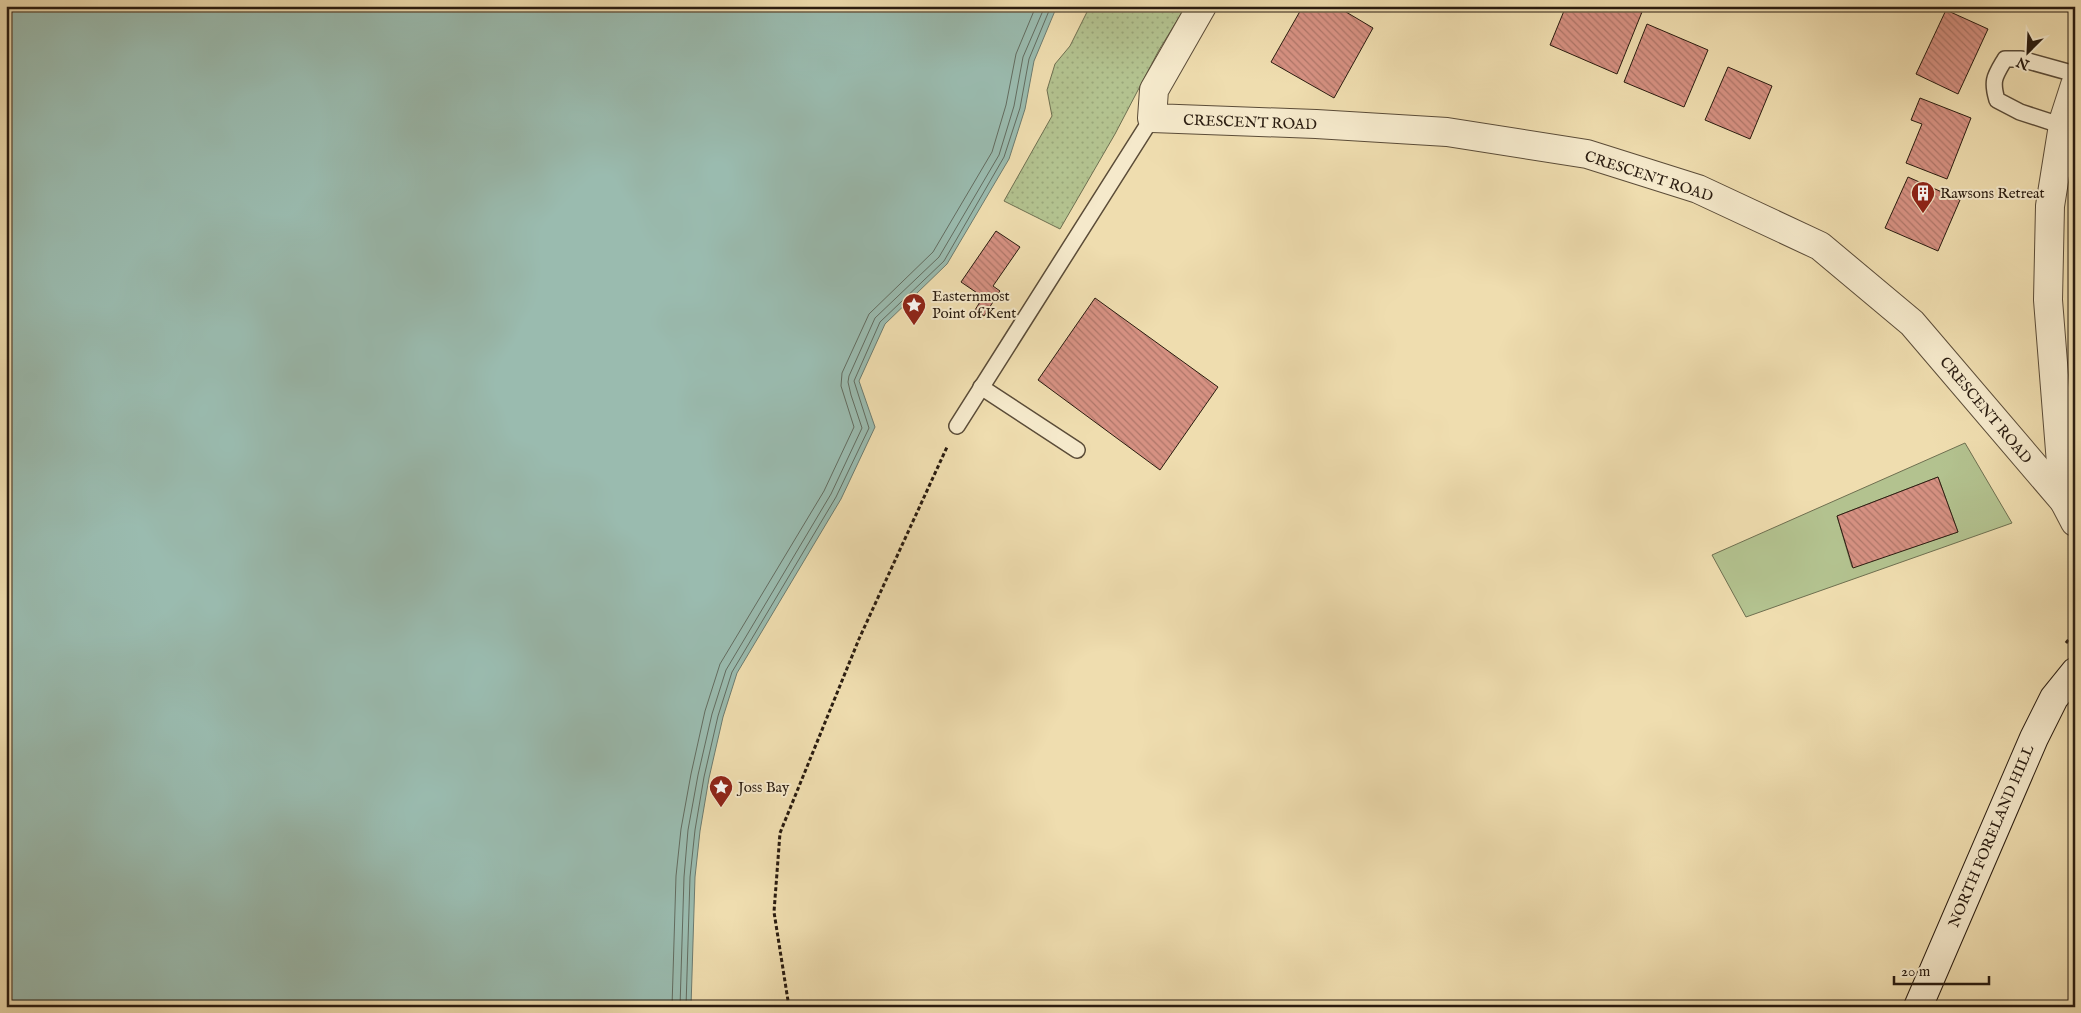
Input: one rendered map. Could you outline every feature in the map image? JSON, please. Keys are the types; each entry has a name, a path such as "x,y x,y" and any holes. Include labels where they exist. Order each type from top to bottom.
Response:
{"street":[{"path":"1152,118 1154,90 1202,6"},
{"path":"2069,512 2048,300 2050,206 2063,126 2075,85"},
{"name":"CRESCENT ROAD","path":"1152,118 1316,124 1447,132 1586,154 1698,189 1820,246 1912,323 2069,512"},
{"name":"NORTH FORELAND HILL","path":"1918,1007 2034,738 2054,698 2075,672"}],"lane":[{"path":"2063,126 2020,112 1997,100 1993,86 1994,77 2005,59 2021,59 2075,74"},
{"path":"957,426 1152,118"},
{"path":"981,387 1077,450"}],"path":[{"path":"789,1007 774,912 780,833 859,638 957,426"}],"green space":[{"path":"1090,6 1186,6 1159,50 1115,134 1060,229 1004,201 1052,116 1047,90 1055,64 1070,46"},
{"path":"1965,443 2012,523 1746,617 1712,555","holes":["1938,477 1958,532 1852,567 1837,516"]}],"water":[{"path":"6,6 1057,6 1034,61 1025,109 1009,159 947,264 885,324 859,381 875,427 841,499 737,673 723,717 709,778 700,831 695,877 691,1007 6,1007"}],"building":[{"path":"1303,6 1336,6 1373,28 1334,98 1271,62"},
{"path":"1566,6 1582,10 1584,6 1644,7 1617,74 1550,45"},
{"path":"1959,6 1972,6 1970,11"},
{"path":"1946,10 1988,29 1958,94 1916,74"},
{"path":"1647,24 1708,50 1684,107 1624,82"},
{"path":"1728,67 1772,86 1750,139 1705,120"},
{"path":"1920,98 1971,118 1947,179 1906,163 1922,124 1911,120"},
{"name":"Rawsons Retreat","path":"1908,177 1960,200 1938,251 1885,228"},
{"path":"996,231 1020,247 993,286 1000,291 984,316 975,310 983,297 961,282"},
{"path":"1095,298 1218,387 1160,470 1038,380"},
{"path":"1938,477 1958,532 1853,568 1837,516"}],"place":[{"name":"Rawsons Retreat","path":"1923,214"},
{"name":"Easternmost Point of Kent","path":"914,326"},
{"name":"Joss Bay","path":"721,808"}]}
